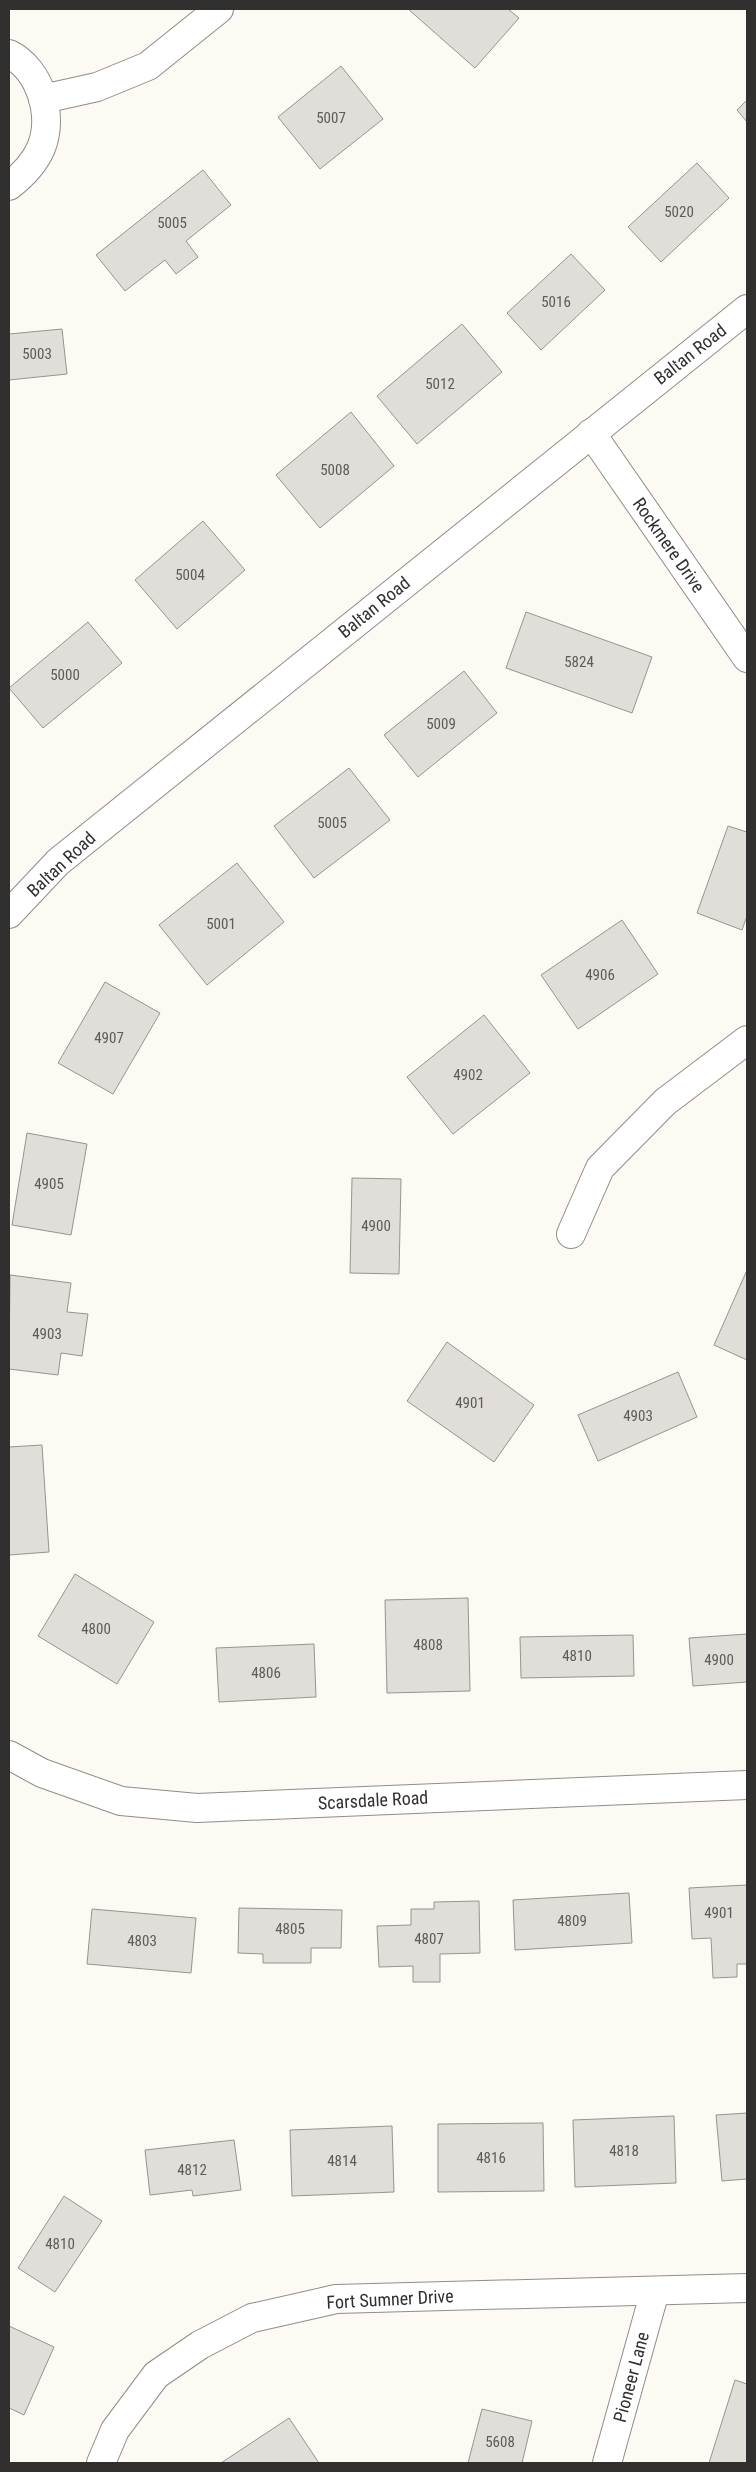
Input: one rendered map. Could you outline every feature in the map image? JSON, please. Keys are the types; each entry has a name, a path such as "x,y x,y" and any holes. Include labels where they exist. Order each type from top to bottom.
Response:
{"street":[{"path":"44,99 97,87 148,66 219,9"},
{"path":"9,54 32,75 44,99 46,124 41,148 28,170 9,186"},
{"name":"Baltan Road","path":"9,914 58,862 747,309"},
{"name":"Rockmere Drive","path":"591,433 747,658"},
{"path":"571,1234 600,1168 665,1102 747,1040"},
{"name":"Scarsdale Road","path":"9,1755 42,1773 121,1801 197,1808 747,1785"},
{"name":"Fort Sumner Drive","path":"101,2463 115,2430 156,2375 200,2345 252,2318 336,2299 747,2288"},
{"name":"Pioneer Lane","path":"608,2463 655,2291"}],"building":[{"path":"408,9 508,9 519,18 475,68"},
{"path":"341,66 383,119 320,169 278,117"},
{"path":"747,100 747,122 737,110"},
{"path":"697,163 729,198 661,262 628,227"},
{"path":"203,170 231,205 186,241 198,257 176,274 165,260 125,291 96,255"},
{"path":"571,254 605,290 541,350 507,313"},
{"path":"462,324 502,372 417,444 377,396"},
{"path":"62,329 67,374 9,380 9,334"},
{"path":"351,412 394,466 320,528 276,475"},
{"path":"203,521 245,570 177,629 135,580"},
{"path":"526,612 652,657 632,713 506,668"},
{"path":"88,622 122,663 43,728 9,688"},
{"path":"464,671 497,713 418,777 384,735"},
{"path":"349,768 390,820 314,878 274,826"},
{"path":"728,826 747,832 747,916 742,930 697,913"},
{"path":"237,863 284,922 207,985 159,925"},
{"path":"622,920 658,974 578,1029 541,975"},
{"path":"105,982 160,1013 113,1094 58,1063"},
{"path":"484,1015 530,1073 453,1134 407,1077"},
{"path":"27,1133 87,1144 71,1235 12,1225"},
{"path":"352,1178 401,1179 399,1274 350,1273"},
{"path":"747,1270 747,1360 714,1345"},
{"path":"10,1275 71,1283 67,1312 88,1314 82,1356 61,1353 58,1375 9,1369"},
{"path":"447,1342 534,1405 494,1462 407,1401"},
{"path":"678,1372 697,1417 598,1461 578,1415"},
{"path":"42,1445 49,1552 9,1555 9,1447"},
{"path":"75,1574 154,1622 117,1684 38,1636"},
{"path":"468,1598 470,1691 387,1693 385,1600"},
{"path":"747,1634 747,1682 693,1686 689,1638"},
{"path":"633,1635 634,1676 521,1678 520,1637"},
{"path":"314,1644 316,1697 219,1702 216,1648"},
{"path":"747,1885 747,1964 737,1964 737,1977 713,1978 711,1938 692,1939 689,1888"},
{"path":"629,1893 632,1943 515,1950 513,1900"},
{"path":"479,1901 480,1953 440,1954 440,1982 413,1982 413,1966 379,1967 377,1926 411,1925 411,1909 434,1909 434,1902"},
{"path":"239,1908 342,1910 341,1948 311,1948 311,1963 263,1963 263,1954 238,1953"},
{"path":"92,1909 196,1918 191,1973 87,1964"},
{"path":"747,2113 747,2179 722,2181 716,2115"},
{"path":"674,2116 676,2183 575,2187 573,2120"},
{"path":"543,2123 544,2191 438,2192 438,2124"},
{"path":"392,2126 394,2192 292,2196 290,2130"},
{"path":"234,2140 241,2190 193,2196 192,2190 150,2195 145,2150"},
{"path":"64,2196 102,2221 55,2292 18,2268"},
{"path":"9,2326 54,2347 24,2415 9,2408"},
{"path":"735,2380 747,2384 747,2463 709,2463"},
{"path":"482,2409 532,2421 522,2463 468,2463"},
{"path":"289,2418 319,2463 221,2463"}]}
